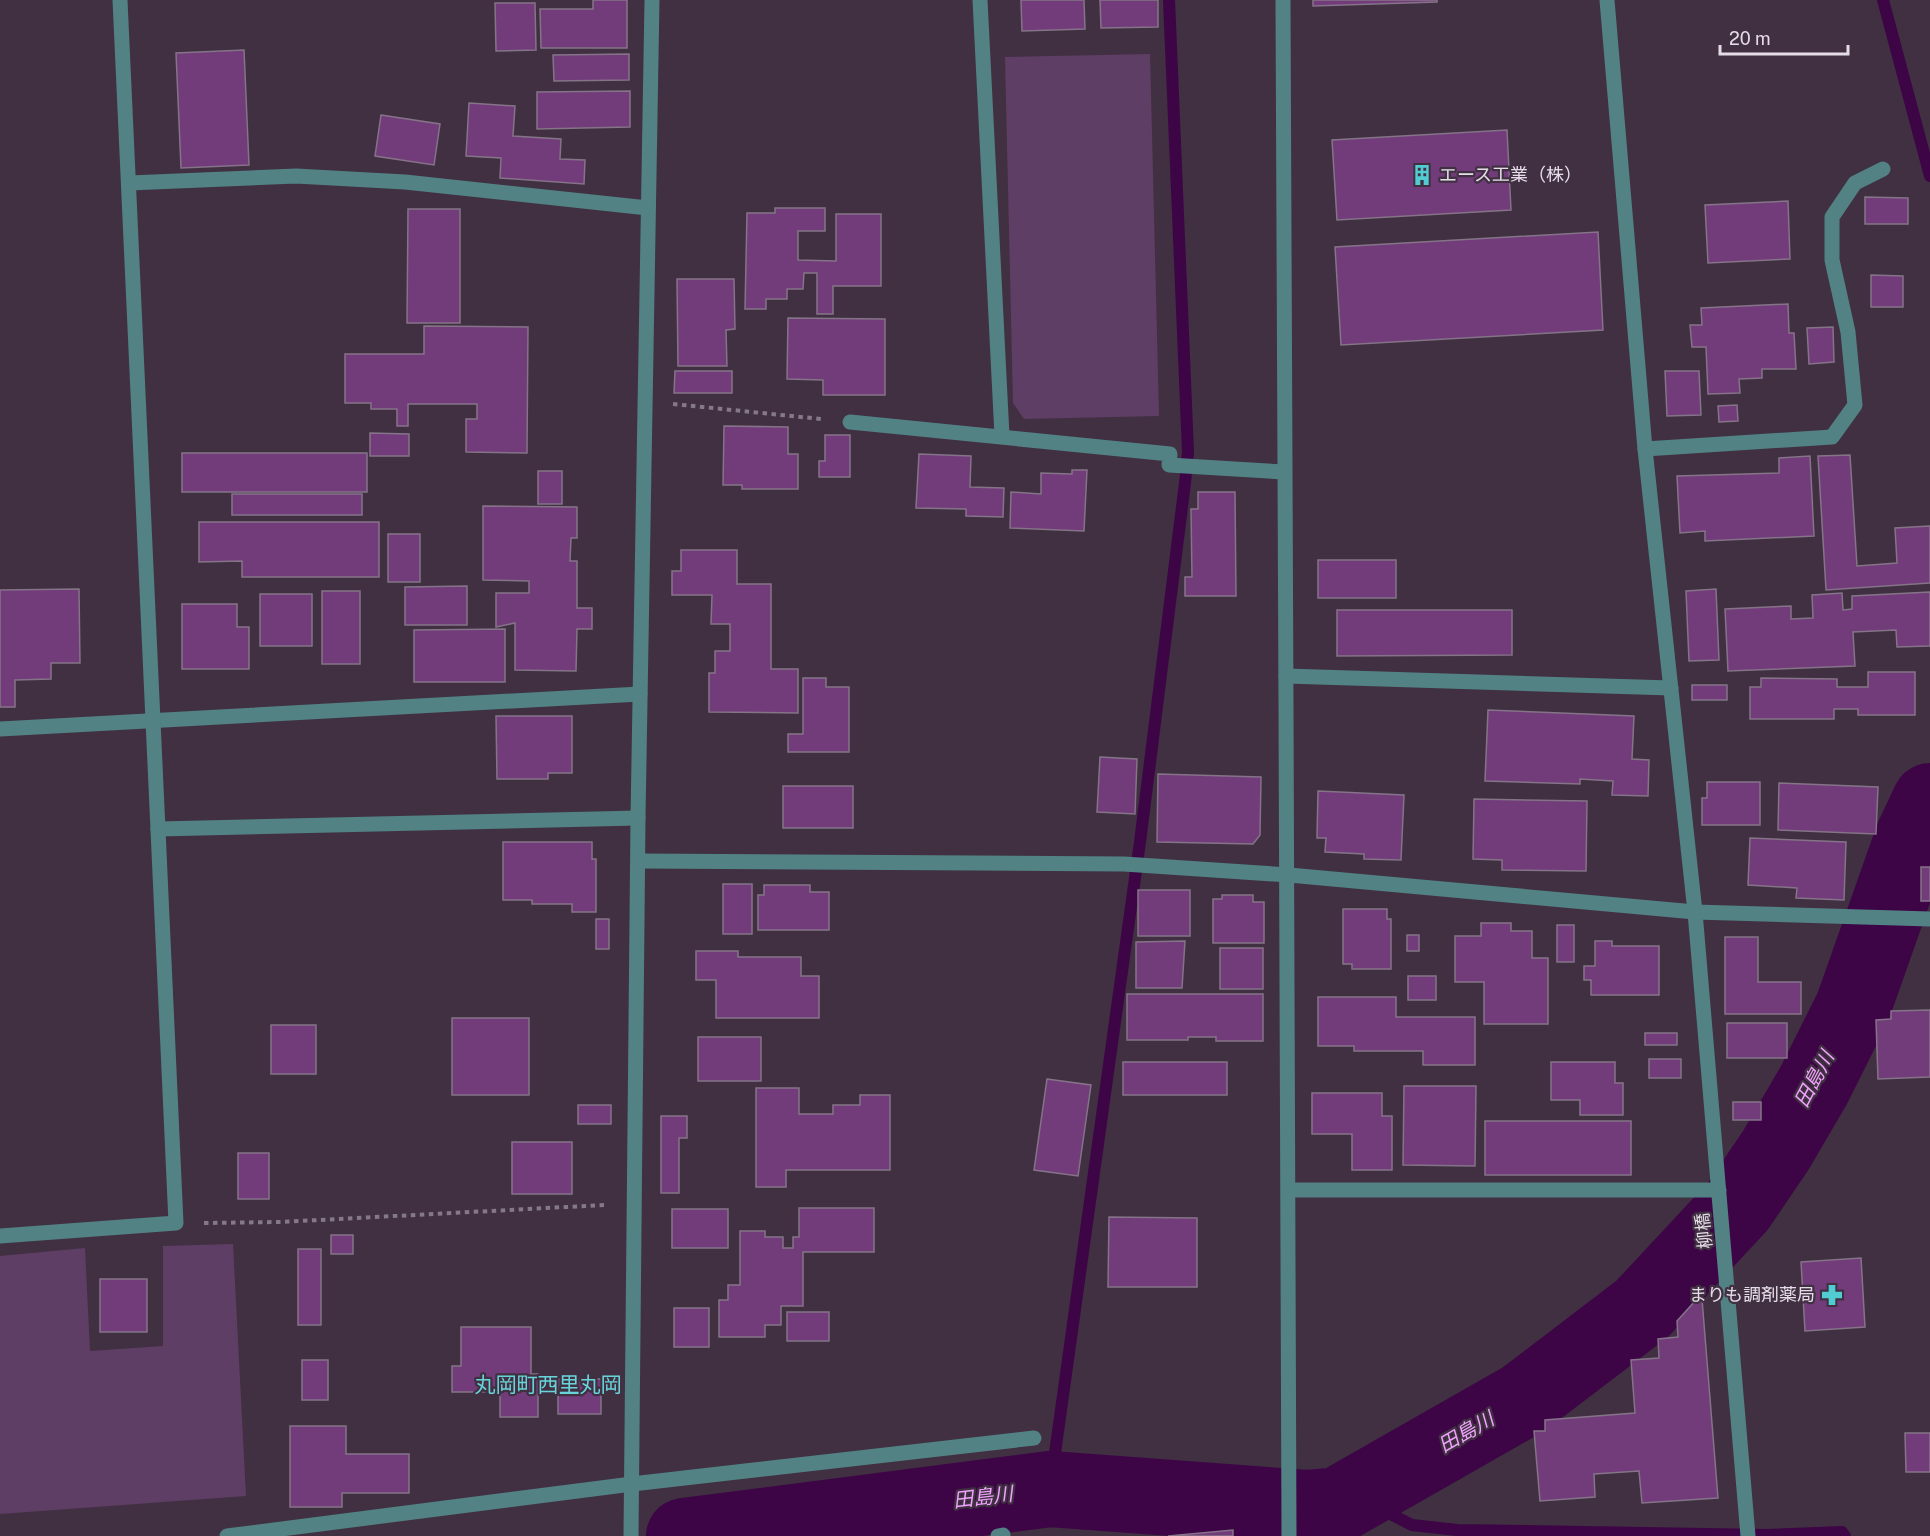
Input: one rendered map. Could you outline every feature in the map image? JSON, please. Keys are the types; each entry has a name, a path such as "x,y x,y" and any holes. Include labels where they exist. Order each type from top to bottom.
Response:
{"street":[{"path":"0,1236 177,1223 120,0"},
{"path":"631,1536 638,818 652,0"},
{"path":"980,0 1002,436"},
{"path":"1283,0 1284,472 1289,875 1289,1536"},
{"name":"柳橋","path":"1607,0 1645,449 1695,912 1727,1264 1748,1536"},
{"path":"1645,449 1832,437 1855,405 1848,332 1832,260 1832,217 1855,183 1883,169"},
{"path":"129,183 296,176 405,182 648,208"},
{"path":"850,422 1170,454 1169,465 1284,472"},
{"path":"1286,676 1671,688"},
{"path":"0,729 640,694"},
{"path":"158,829 638,818"},
{"path":"638,861 1124,864 1289,875 1695,912 1930,919"},
{"path":"1289,1190 1719,1192"},
{"path":"227,1536 632,1484 1034,1438"},
{"path":"998,1536 1004,1535"}],"path":[{"path":"646,402 850,422"},
{"path":"177,1223 281,1222 634,1204"}],"shaded area":[{"path":"1150,54 1159,416 1024,419 1013,403 1005,57"},
{"path":"233,1244 246,1496 0,1514 0,1256 85,1248 90,1351 163,1346 163,1246"}],"building":[{"path":"593,0 627,0 627,48 541,48 540,9 593,9"},
{"path":"1021,0 1084,0 1085,29 1022,31"},
{"path":"1100,0 1158,0 1158,27 1101,28"},
{"path":"1313,0 1437,0 1437,2 1313,6"},
{"path":"495,3 535,3 536,50 496,51"},
{"path":"244,50 249,165 181,168 176,53"},
{"path":"629,54 629,80 554,81 553,55"},
{"path":"630,91 630,127 537,129 537,92"},
{"path":"469,103 515,106 513,136 561,139 560,159 585,160 584,184 500,178 501,158 466,156"},
{"path":"381,115 440,124 434,165 375,156"},
{"name":"エース工業（株）","path":"1507,130 1511,210 1337,220 1332,140"},
{"path":"1865,197 1908,198 1908,224 1865,224"},
{"path":"1788,201 1790,259 1708,263 1705,205"},
{"path":"775,208 825,208 825,231 798,231 798,260 836,261 836,214 881,214 881,286 833,286 833,314 817,314 817,273 804,273 803,289 787,289 787,299 766,299 766,309 745,309 747,213 775,213"},
{"path":"408,209 460,209 460,323 407,323"},
{"path":"1598,232 1603,330 1341,345 1335,247"},
{"path":"1871,275 1903,276 1903,307 1871,307"},
{"path":"677,279 734,279 735,329 726,330 727,366 678,366"},
{"path":"1788,304 1789,333 1794,333 1796,369 1762,369 1762,378 1739,379 1740,393 1708,394 1706,347 1692,347 1690,325 1702,325 1701,308"},
{"path":"788,318 885,319 885,395 823,395 823,380 787,379"},
{"path":"424,326 528,327 527,453 466,452 466,419 477,419 477,404 408,404 408,426 397,426 397,409 371,409 371,403 345,403 345,354 424,354"},
{"path":"1833,327 1834,362 1809,364 1807,328"},
{"path":"675,371 732,371 732,393 674,393"},
{"path":"1665,371 1699,371 1701,415 1667,416"},
{"path":"1737,405 1738,421 1719,422 1718,406"},
{"path":"724,426 788,427 788,454 798,454 798,489 742,489 742,485 723,485"},
{"path":"370,433 409,434 409,456 370,456"},
{"path":"825,435 850,435 850,477 819,477 819,461 825,461"},
{"path":"182,453 367,453 367,492 182,492"},
{"path":"919,454 971,456 970,487 1004,488 1003,517 966,516 966,509 916,508"},
{"path":"1850,455 1857,566 1897,563 1895,528 1930,526 1930,583 1826,590 1818,456"},
{"path":"1810,456 1814,536 1705,541 1705,531 1680,533 1677,476 1779,473 1779,458"},
{"path":"1072,470 1087,470 1084,531 1010,528 1011,492 1041,494 1041,473 1072,474"},
{"path":"538,471 562,471 562,504 538,504"},
{"path":"1198,492 1235,492 1236,596 1185,596 1185,577 1192,577 1191,509 1198,509"},
{"path":"232,494 362,494 362,515 232,515"},
{"path":"483,506 577,507 577,538 571,538 570,561 577,561 577,608 592,608 592,629 577,629 576,671 515,670 515,623 496,627 496,593 529,593 529,581 483,580"},
{"path":"199,522 379,522 379,577 242,577 242,561 199,562"},
{"path":"388,534 420,534 420,582 388,582"},
{"path":"681,550 737,550 737,584 771,584 771,669 798,669 798,713 709,712 709,673 715,673 715,651 730,651 730,624 711,624 712,595 672,595 672,571 681,571"},
{"path":"1318,560 1396,560 1396,598 1318,598"},
{"path":"467,586 467,625 405,625 405,587"},
{"path":"79,589 80,663 51,663 51,679 15,680 15,707 0,707 0,590"},
{"path":"1716,589 1719,660 1689,661 1686,591"},
{"path":"322,591 360,591 360,664 322,664"},
{"path":"1930,592 1930,646 1897,647 1896,630 1853,632 1855,666 1728,671 1725,609 1791,606 1791,619 1813,618 1812,595 1842,593 1843,610 1852,609 1852,596"},
{"path":"260,594 312,594 312,646 260,646"},
{"path":"182,604 237,604 237,627 249,627 249,669 182,669"},
{"path":"1337,610 1512,610 1512,655 1337,656"},
{"path":"505,629 505,682 414,682 414,630"},
{"path":"1868,672 1915,672 1915,715 1858,715 1858,709 1834,709 1834,719 1750,719 1750,687 1761,687 1761,678 1837,679 1837,687 1868,687"},
{"path":"803,678 826,678 826,687 849,687 849,752 788,752 788,734 803,734"},
{"path":"1692,685 1727,685 1727,700 1692,700"},
{"path":"1488,710 1634,716 1632,759 1649,760 1648,796 1612,795 1613,781 1580,779 1580,784 1485,781"},
{"path":"496,716 572,716 572,773 548,773 548,779 497,779"},
{"path":"1100,757 1137,759 1135,814 1097,812"},
{"path":"1158,774 1261,777 1260,835 1253,844 1157,842"},
{"path":"1707,782 1760,782 1760,825 1702,825 1702,798 1707,798"},
{"path":"1779,783 1878,787 1876,834 1778,830"},
{"path":"783,786 853,786 853,828 783,828"},
{"path":"1318,791 1404,795 1401,860 1364,859 1364,854 1325,852 1326,838 1317,838"},
{"path":"1474,799 1587,801 1586,871 1502,870 1502,860 1473,859"},
{"path":"1750,838 1846,842 1844,900 1796,898 1797,888 1748,885"},
{"path":"503,842 592,842 592,859 596,859 596,912 572,912 572,904 532,904 532,900 503,900"},
{"path":"1921,867 1930,867 1930,901 1921,901"},
{"path":"723,884 752,884 752,934 723,934"},
{"path":"764,885 810,885 810,892 829,892 829,930 758,930 758,895 764,895"},
{"path":"1138,890 1190,890 1190,936 1138,936"},
{"path":"1222,895 1253,895 1253,902 1264,902 1264,943 1213,943 1213,899 1222,899"},
{"path":"1343,909 1387,909 1387,919 1391,919 1391,969 1352,969 1352,964 1343,964"},
{"path":"596,919 609,919 609,949 596,949"},
{"path":"1481,923 1511,923 1511,931 1532,931 1532,958 1548,958 1548,1024 1484,1024 1484,982 1455,982 1455,936 1481,936"},
{"path":"1557,925 1574,925 1574,962 1557,962"},
{"path":"1407,935 1419,935 1419,951 1407,951"},
{"path":"1725,937 1758,937 1758,982 1801,982 1801,1014 1725,1014"},
{"path":"1185,941 1182,988 1136,988 1136,942"},
{"path":"1595,941 1612,941 1612,946 1659,946 1659,995 1591,995 1591,980 1584,980 1584,966 1595,966"},
{"path":"1220,948 1263,948 1263,989 1220,989"},
{"path":"696,951 738,951 738,957 801,957 801,976 819,976 819,1018 716,1018 716,980 696,980"},
{"path":"1408,976 1436,976 1436,1000 1408,1000"},
{"path":"1127,994 1263,994 1263,1041 1216,1041 1216,1037 1188,1037 1188,1040 1127,1040"},
{"path":"1318,997 1396,997 1396,1017 1475,1017 1475,1065 1423,1065 1423,1051 1354,1051 1354,1046 1318,1046"},
{"path":"1930,1010 1930,1077 1878,1079 1876,1020 1891,1019 1891,1011"},
{"path":"452,1018 529,1018 529,1095 452,1095"},
{"path":"1727,1023 1787,1023 1787,1058 1727,1058"},
{"path":"271,1025 316,1025 316,1074 271,1074"},
{"path":"1645,1033 1677,1033 1677,1045 1645,1045"},
{"path":"698,1037 761,1037 761,1081 698,1081"},
{"path":"1649,1059 1681,1059 1681,1078 1649,1078"},
{"path":"1123,1062 1227,1062 1227,1095 1123,1095"},
{"path":"1551,1062 1615,1062 1615,1083 1623,1083 1623,1115 1580,1115 1580,1100 1551,1100"},
{"path":"1047,1079 1091,1085 1078,1176 1034,1170"},
{"path":"1404,1086 1476,1086 1475,1166 1403,1165"},
{"path":"756,1088 799,1088 799,1114 833,1114 833,1105 860,1105 860,1095 890,1095 890,1170 786,1170 786,1187 756,1187"},
{"path":"1312,1093 1382,1093 1382,1116 1392,1116 1392,1170 1352,1170 1352,1134 1312,1134"},
{"path":"1733,1102 1761,1102 1761,1120 1733,1120"},
{"path":"578,1105 611,1105 611,1124 578,1124"},
{"path":"661,1116 687,1116 687,1138 679,1138 679,1193 661,1193"},
{"path":"1485,1121 1631,1121 1631,1175 1485,1175"},
{"path":"512,1142 572,1142 572,1194 512,1194"},
{"path":"238,1153 269,1153 269,1199 238,1199"},
{"path":"799,1208 874,1208 874,1252 803,1252 803,1306 781,1306 781,1325 765,1325 765,1337 719,1337 719,1300 728,1300 728,1285 740,1285 740,1231 765,1231 765,1237 783,1237 783,1248 793,1248 793,1237 799,1237"},
{"path":"672,1209 728,1209 728,1248 672,1248"},
{"path":"1109,1217 1197,1218 1197,1287 1108,1287"},
{"path":"331,1235 353,1235 353,1254 331,1254"},
{"path":"298,1249 321,1249 321,1325 298,1325"},
{"path":"1861,1258 1865,1327 1805,1331 1801,1262"},
{"path":"100,1279 147,1279 147,1332 100,1332"},
{"path":"1702,1299 1718,1498 1642,1503 1639,1471 1594,1474 1595,1497 1540,1501 1534,1431 1545,1431 1545,1420 1635,1413 1631,1360 1659,1358 1658,1339 1678,1337 1677,1321 1696,1300"},
{"path":"674,1308 709,1308 709,1347 674,1347"},
{"path":"787,1312 829,1312 829,1341 787,1341"},
{"path":"461,1327 531,1327 531,1374 538,1374 538,1417 500,1417 500,1392 452,1392 452,1366 461,1366"},
{"path":"302,1360 328,1360 328,1400 302,1400"},
{"path":"558,1379 601,1379 601,1414 558,1414"},
{"path":"290,1426 346,1426 346,1454 409,1454 409,1493 342,1493 342,1507 290,1507"},
{"path":"1905,1433 1930,1433 1930,1472 1906,1472"},
{"path":"1233,1530 1233,1536 1168,1536"}],"waterway":[{"path":"1050,1489 1140,842 1188,452 1169,0"},
{"path":"1883,0 1930,176"},
{"name":"田島川","path":"684,1536 1050,1489 1307,1508 1338,1505 1524,1399 1642,1309 1738,1206 1776,1150 1814,1085 1853,1007 1913,837 1930,801"},
{"path":"1355,1496 1412,1525 1457,1530 1766,1535 1842,1532 1845,1536"}],"place":[{"name":"エース工業（株）","path":"1422,175"},
{"name":"まりも調剤薬局","path":"1832,1295"}],"district":[{"name":"丸岡町西里丸岡","path":"548,1385"}]}
